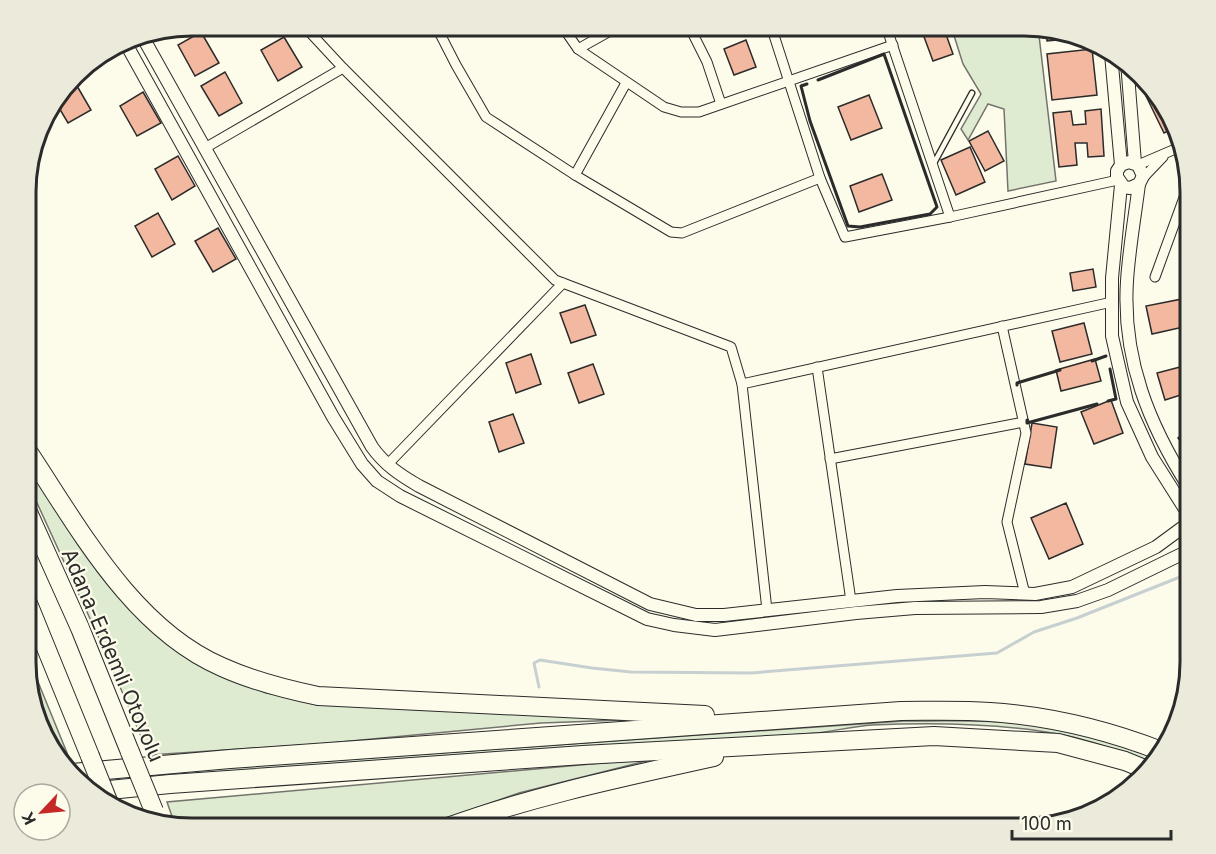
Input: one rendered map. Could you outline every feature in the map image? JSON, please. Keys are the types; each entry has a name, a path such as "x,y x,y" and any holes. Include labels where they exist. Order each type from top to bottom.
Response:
{"highway":[{"path":"36,464 110,575 147,615 184,645 220,666 271,686 318,696 781,719"},
{"name":"Adana-Erdemli Otoyolu","path":"36,530 80,628 154,813"},
{"path":"36,623 104,790"},
{"path":"82,772 901,711 991,712 1066,722 1154,748"},
{"path":"104,791 571,756 934,736 1058,743 1139,767"},
{"path":"477,818 538,799 627,776 720,755 805,743"}],"street":[{"path":"313,36 555,280 731,347 742,384 767,610"},
{"path":"441,36 486,117 575,175 671,232 682,232 820,178"},
{"path":"569,36 578,49 626,83 664,107 681,112 699,112 893,45"},
{"path":"578,49 601,36"},
{"path":"694,36 707,62 721,104"},
{"path":"774,36 820,178 845,237 1119,182 1130,188 1140,182 1166,153"},
{"path":"890,36 950,217"},
{"path":"146,43 372,447 387,465 419,486 650,604 696,615 723,615 897,596 985,592 1035,594 1072,587 1156,547 1180,529"},
{"path":"129,50 333,417 362,464 377,481 399,496 647,619 715,630 915,608 1041,607 1077,601 1108,590 1180,555"},
{"path":"1112,63 1121,165"},
{"path":"205,148 343,68"},
{"path":"1128,77 1137,164 1143,173 1127,283 1129,340 1143,399 1166,452 1180,474"},
{"path":"575,175 626,83"},
{"path":"1174,150 1137,164 1126,162 1117,171 1119,182 1112,278 1112,336 1127,402 1152,457 1180,501"},
{"path":"1155,277 1180,208"},
{"path":"387,465 563,283"},
{"path":"742,384 1112,302"},
{"path":"1002,326 1026,433 1007,522 1025,594"},
{"path":"817,367 851,601"},
{"path":"830,459 1024,422"}],"lane":[{"path":"933,165 972,93"}],"green space":[{"path":"954,36 1039,37 1056,181 1008,191 1004,109 988,104 968,140 961,129 981,94 963,64"},
{"path":"36,475 108,581 217,673 266,693 328,703 537,712 624,720 541,723 319,744 149,755 103,647 36,501"},
{"path":"37,680 69,758 52,731 44,712"},
{"path":"903,721 980,721 1037,725 1095,737 1149,756 1145,760 1068,736 1019,728 921,724 858,726 817,733 95,784 88,777"},
{"path":"658,758 519,793 448,818 182,818 172,817 167,802"}],"building":[{"path":"194,36 203,36 219,63 195,76 178,45"},
{"path":"924,36 947,36 953,54 933,61"},
{"path":"284,37 302,67 278,81 261,50"},
{"path":"746,40 756,67 734,75 724,49"},
{"path":"1086,50 1092,52 1097,95 1052,100 1047,54"},
{"path":"225,72 242,103 219,116 201,86"},
{"path":"77,87 91,110 68,123 60,109"},
{"path":"143,92 161,123 137,136 120,106"},
{"path":"869,95 882,128 851,140 838,107"},
{"path":"1145,95 1159,114 1167,131 1164,133"},
{"path":"1101,109 1104,156 1088,157 1087,143 1075,143 1077,165 1059,167 1053,113 1071,111 1073,125 1086,124 1085,111"},
{"path":"988,131 1004,161 985,171 969,141"},
{"path":"970,147 985,182 956,195 941,160"},
{"path":"178,156 195,186 172,200 155,169"},
{"path":"882,174 892,200 859,212 850,186"},
{"path":"158,213 175,244 152,257 135,226"},
{"path":"218,228 236,259 213,272 195,241"},
{"path":"1093,269 1096,287 1073,291 1070,273"},
{"path":"1180,299 1180,328 1152,334 1146,306"},
{"path":"585,305 596,335 571,343 560,313"},
{"path":"1084,323 1092,354 1060,362 1052,331"},
{"path":"531,354 541,384 516,393 506,363"},
{"path":"1095,359 1101,381 1061,391 1056,370"},
{"path":"593,364 604,394 579,403 568,373"},
{"path":"1180,367 1180,395 1165,400 1157,373"},
{"path":"1111,400 1123,433 1094,444 1081,412"},
{"path":"513,414 524,443 499,452 489,422"},
{"path":"1032,423 1057,427 1051,468 1025,464"},
{"path":"1066,503 1083,544 1049,559 1031,518"}],"waterway":[{"path":"539,687 534,663 540,660 631,672 751,673 997,653 1034,632 1077,618 1180,577"}],"wall":[{"path":"807,84 801,86 810,121 848,226 860,227 930,214 937,207 884,54 818,80"},
{"path":"1092,361 1106,356"},
{"path":"1108,401 1116,399 1110,369"},
{"path":"1017,385 1017,383 1060,370"},
{"path":"1027,420 1027,423 1097,404"}]}
